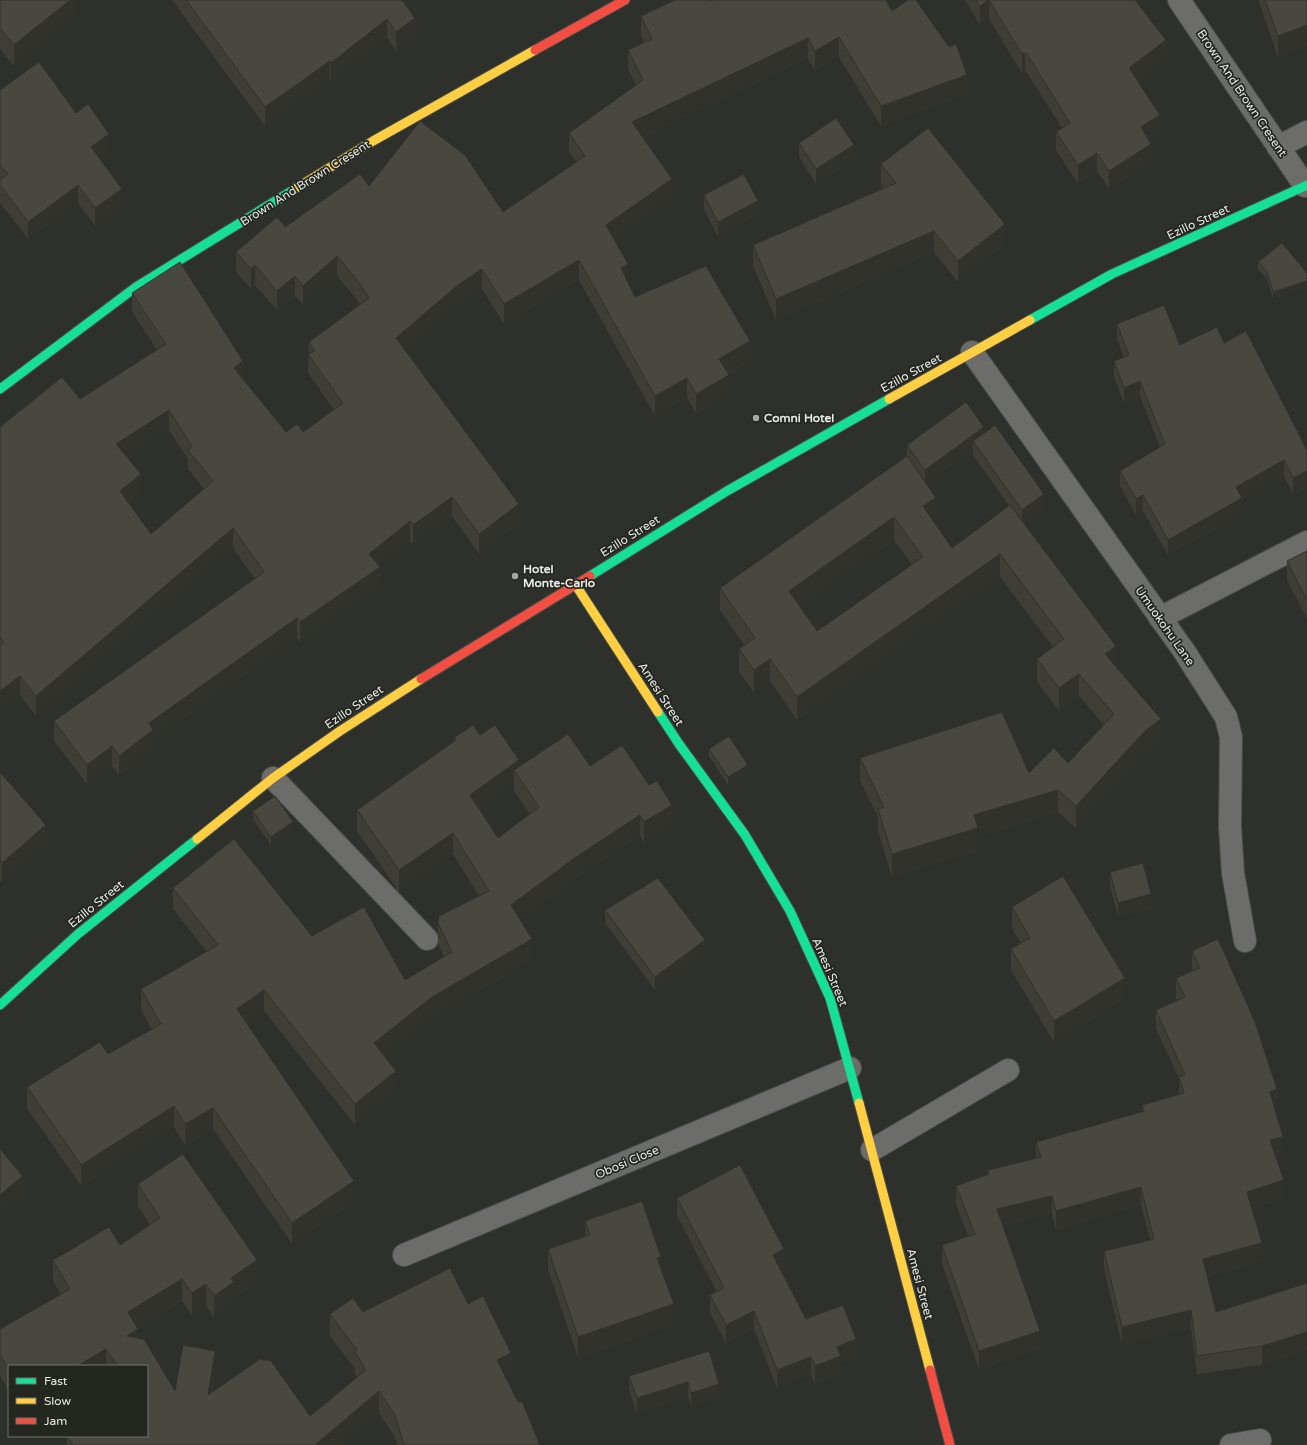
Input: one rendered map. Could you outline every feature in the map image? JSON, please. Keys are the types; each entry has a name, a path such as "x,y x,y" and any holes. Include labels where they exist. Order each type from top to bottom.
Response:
{"street":[{"name":"Brown And Brown Cresent","path":"0,389 136,288 373,141 625,0"},
{"name":"Brown And Brown Cresent","path":"1180,0 1278,147 1306,186"},
{"path":"1278,147 1307,132"},
{"name":"Ezillo Street","path":"0,1005 78,934 273,778 340,731 400,692 727,491 972,352 1112,274 1306,186"},
{"name":"Umuokohu Lane","path":"972,352 1184,651 1226,717 1231,737 1230,827 1233,873 1245,941"},
{"path":"1160,618 1307,542"},
{"name":"Amesi Street","path":"575,584 679,744 745,835 790,911 830,998 950,1445"},
{"path":"273,778 427,939"},
{"name":"Obosi Close","path":"404,1255 850,1068"},
{"path":"872,1150 1008,1070"},
{"path":"1231,1445 1260,1440"}],"building":[{"path":"0,0 70,0 14,45 0,28"},
{"path":"186,0 402,0 415,18 396,32 387,19 331,63 330,61 265,107"},
{"path":"675,0 886,0 892,11 908,0 916,0 949,47 956,44 967,75 881,106 839,37 815,51 808,38 632,122 672,179 606,225 628,264 621,268 635,297 706,266 750,341 719,359 729,375 696,394 687,378 655,396 579,260 504,304 482,269 458,285 396,338 519,504 479,534 452,497 413,525 410,521 369,554 380,567 300,622 297,618 149,723 153,730 119,756 112,746 87,765 54,721 264,572 233,528 36,696 20,676 0,691 0,645 4,642 0,637 0,427 62,377 80,399 166,344 132,293 180,262 243,361 234,368 286,432 297,424 303,432 343,403 308,354 315,351 309,342 369,298 354,276 337,256 303,286 295,276 277,291 255,265 251,269 236,252 277,217 285,227 360,174 369,186 420,121 465,155 503,212 585,156 569,133 643,80 628,50 652,39 641,16","holes":["169,410 192,446 188,450 213,481 151,534 120,491 141,474 116,444"]},
{"path":"976,0 989,0 980,6"},
{"path":"989,0 1135,0 1166,40 1129,68 1160,115 1141,127 1151,144 1109,171 1097,153 1078,165 1056,132 1070,123 1027,54 1022,54"},
{"path":"1265,0 1307,0 1307,25 1278,36"},
{"path":"39,62 76,113 88,104 109,134 91,147 122,189 95,208 78,185 28,222 0,185 0,180 8,174 0,165 0,90"},
{"path":"836,118 854,145 816,169 799,143"},
{"path":"928,128 1005,224 958,261 934,231 776,299 753,245 896,183 881,164"},
{"path":"744,174 758,201 718,222 704,195"},
{"path":"1282,243 1307,273 1307,281 1273,292 1267,272 1258,262"},
{"path":"1164,305 1180,345 1217,327 1224,343 1246,331 1307,450 1307,471 1293,478 1284,460 1236,487 1242,498 1168,540 1143,495 1136,499 1120,471 1165,444 1140,381 1124,388 1114,361 1129,355 1117,324"},
{"path":"966,402 984,427 925,470 907,445"},
{"path":"995,425 1044,494 1022,510 973,441"},
{"path":"907,456 936,498 923,506 952,548 1010,505 1116,646 1105,654 1161,719 1145,731 1076,806 1058,790 974,815 978,828 892,854 878,809 884,807 860,758 1002,712 1029,773 1054,748 1068,763 1114,714 1079,674 1059,688 1037,659 1064,639 1000,554 797,697 770,659 754,670 739,649 755,638 720,588","holes":["894,517 923,557 817,631 789,591"]},
{"path":"1307,551 1307,600 1287,561"},
{"path":"473,725 480,735 495,725 519,760 470,795 498,838 539,807 514,770 568,734 590,766 622,745 649,785 657,781 672,805 644,822 640,815 576,857 511,905 532,939 432,997 374,1043 396,1071 355,1104 264,990 237,1009 354,1181 292,1223 213,1108 185,1124 174,1106 81,1165 27,1087 100,1042 108,1054 161,1024 141,989 218,945 173,888 234,839 312,936 364,907 405,980 452,952 438,923 439,916 489,891 453,833 399,870 357,810 456,740 454,738"},
{"path":"729,736 748,765 728,777 709,749"},
{"path":"0,772 46,825 2,863 0,860"},
{"path":"275,796 293,822 271,837 253,811"},
{"path":"1143,863 1151,894 1118,903 1110,872"},
{"path":"1063,876 1125,978 1054,1021 1011,949 1030,938 1012,907"},
{"path":"658,878 705,940 655,977 605,910"},
{"path":"1218,939 1255,1022 1277,1089 1270,1092 1283,1137 1270,1140 1284,1180 1247,1192 1262,1243 1203,1259 1216,1312 1307,1283 1307,1332 1262,1346 1197,1356 1191,1310 1122,1327 1104,1251 1154,1239 1141,1187 1056,1211 1052,1196 997,1209 1040,1331 979,1351 942,1245 975,1234 956,1186 989,1174 988,1170 1041,1157 1036,1142 1144,1111 1142,1105 1184,1093 1179,1077 1185,1075 1156,1010 1185,997 1176,978 1200,968 1192,951"},
{"path":"0,1149 23,1176 0,1195"},
{"path":"183,1154 257,1260 231,1278 234,1282 214,1296 206,1284 192,1293 182,1279 128,1312 138,1329 127,1336 144,1339 175,1391 183,1345 215,1351 208,1395 260,1359 271,1361 310,1416 366,1370 355,1352 357,1350 330,1314 353,1298 363,1312 450,1268 468,1304 483,1296 511,1353 497,1360 518,1402 522,1401 540,1445 404,1445 395,1415 379,1391 315,1445 73,1445 68,1437 148,1437 148,1365 116,1365 106,1349 79,1365 8,1365 8,1368 0,1355 0,1329 70,1289 53,1260 109,1227 120,1245 160,1218 138,1184"},
{"path":"740,1165 784,1249 773,1255 806,1319 843,1305 856,1339 837,1347 841,1356 815,1366 811,1357 777,1370 754,1311 726,1325 710,1295 724,1288 677,1198"},
{"path":"642,1201 661,1257 657,1258 674,1304 578,1337 548,1249 590,1235 585,1221"},
{"path":"709,1351 719,1384 691,1393 688,1382 637,1398 629,1376"}],"traffic: fast":[{"path":"1030,320 1112,274 1307,185"},
{"path":"0,389 136,287 298,187"},
{"path":"590,576 727,491 889,399"},
{"path":"658,712 679,744 745,835 790,911 830,998 859,1103"},
{"path":"0,1005 78,934 197,839"}],"traffic: slow":[{"path":"298,187 373,141 535,50"},
{"path":"889,399 1030,320"},
{"path":"575,584 658,712"},
{"path":"197,839 273,778 340,731 421,679"},
{"path":"859,1103 930,1370"}],"traffic: jam":[{"path":"535,50 625,0"},
{"path":"421,679 590,576"},
{"path":"930,1370 950,1445"}],"place":[{"name":"Comni Hotel","path":"756,418"},
{"name":"Hotel Monte-Carlo","path":"515,576"}]}
